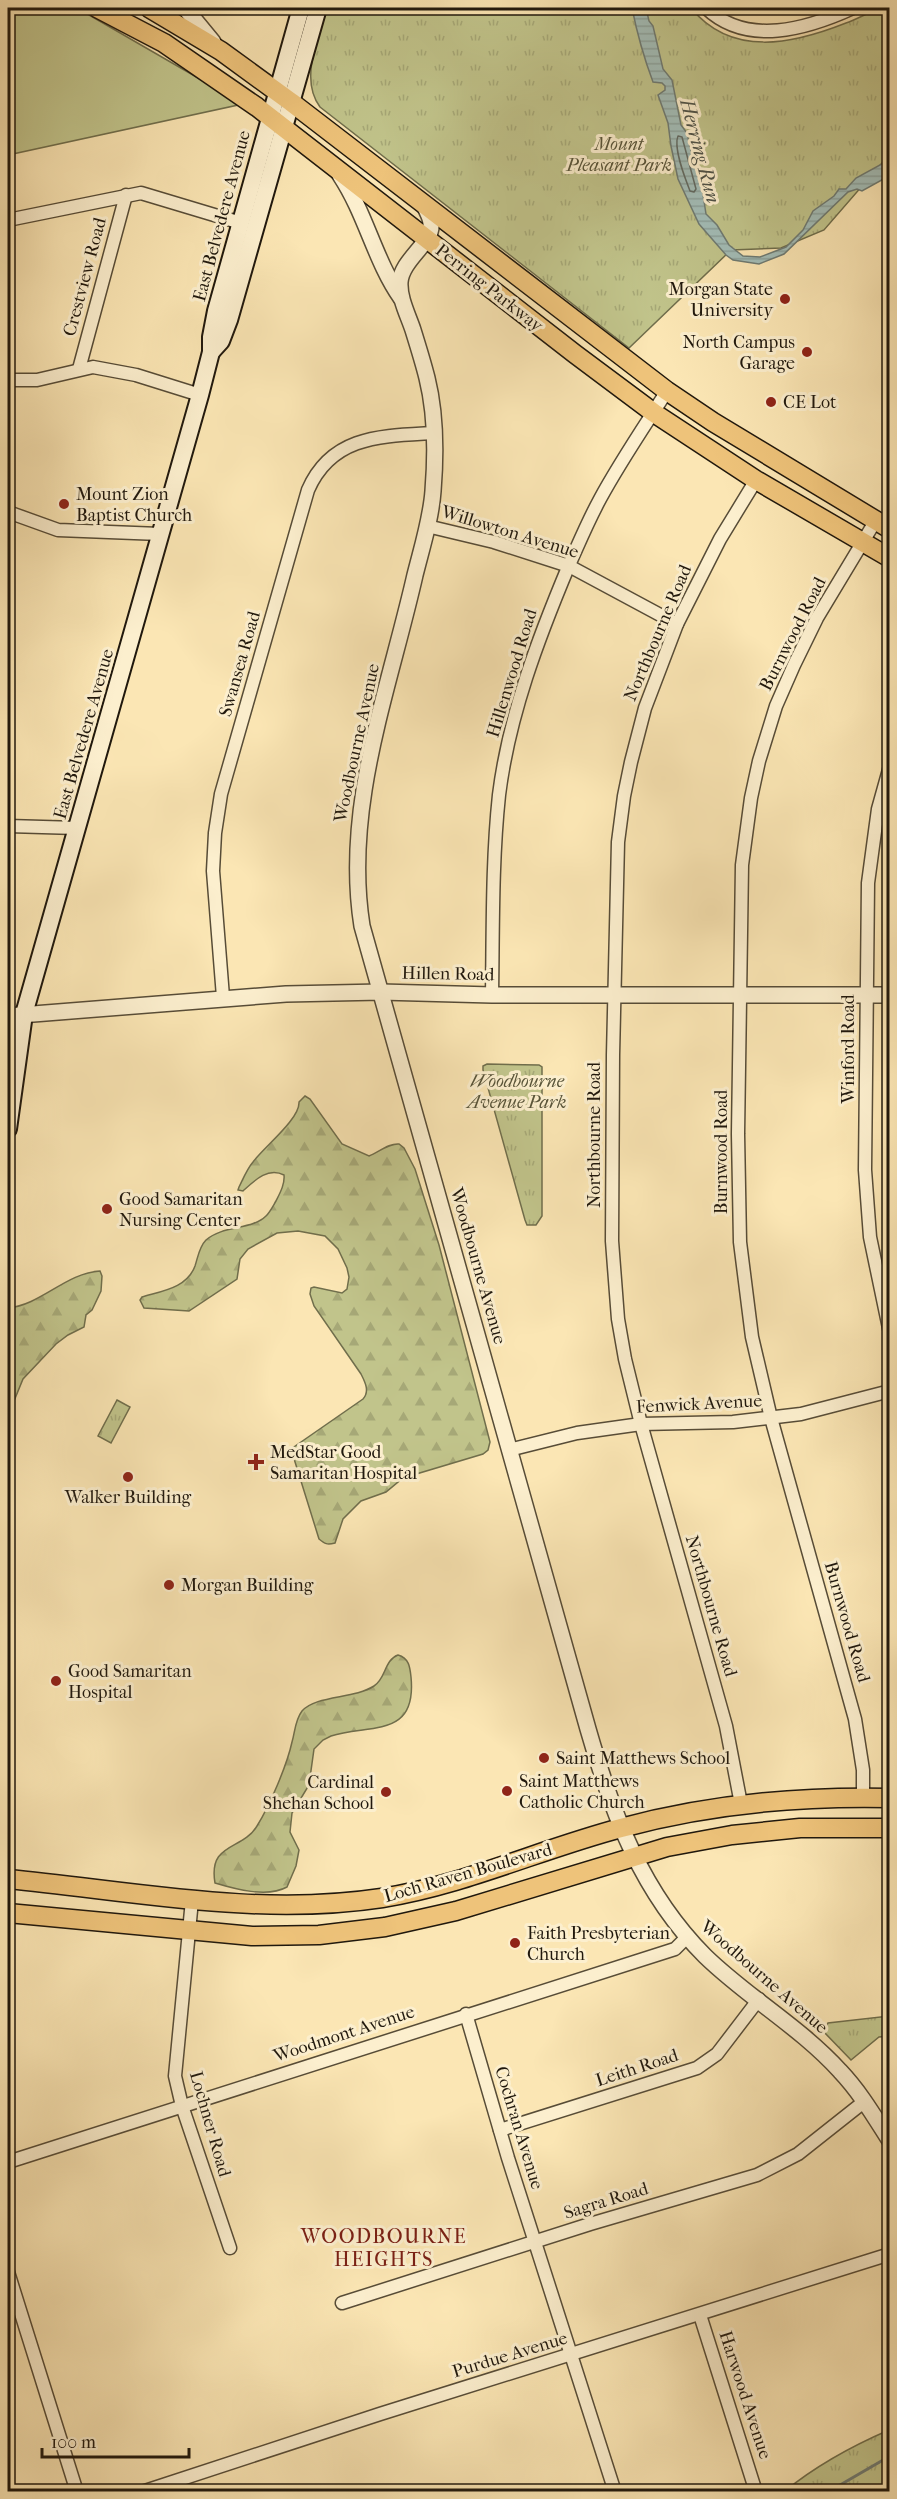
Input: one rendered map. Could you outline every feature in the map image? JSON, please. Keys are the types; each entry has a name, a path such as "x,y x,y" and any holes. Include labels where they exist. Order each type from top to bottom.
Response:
{"main road":[{"name":"Perring Parkway","path":"97,8 164,43 270,117 654,413 756,480 890,558"},
{"name":"Perring Parkway","path":"149,8 221,51 284,97 667,391 713,422 883,525"},
{"path":"284,97 301,8"},
{"path":"284,97 318,8"},
{"name":"East Belvedere Avenue","path":"8,1129 16,1015 77,828 200,395 211,352 211,337 216,311 270,117 284,97"},
{"name":"East Belvedere Avenue","path":"211,352 221,340 229,320 284,129 284,97"},
{"name":"Loch Raven Boulevard","path":"8,1879 192,1900 282,1906 321,1905 382,1898 445,1883 620,1828 703,1809 771,1800 890,1798"},
{"path":"771,1800 775,1830"},
{"name":"Loch Raven Boulevard","path":"8,1913 278,1937 320,1935 385,1927 456,1911 633,1855 696,1841 775,1830 890,1828"}],"street":[{"path":"185,8 200,29 221,51"},
{"path":"706,8 735,27 761,31 810,24 853,8"},
{"name":"Woodbourne Avenue","path":"328,161 351,192 390,283 402,301"},
{"path":"8,220 141,193 241,222"},
{"name":"Crestview Road","path":"79,369 126,195"},
{"path":"425,207 431,224 427,239"},
{"name":"Woodbourne Avenue","path":"427,239 404,269 400,282 402,301 427,380 434,433 433,494 428,526 362,799 357,842 362,926 590,1737 620,1828 647,1883 688,1936 706,1956 818,2049 840,2071 865,2102 890,2141"},
{"path":"8,380 38,380 79,369 93,368 113,370 200,395"},
{"name":"Hillenwood Road","path":"492,995 493,877 500,793 515,712 569,566 599,501 667,391"},
{"name":"Swansea Road","path":"223,997 213,871 216,823 221,794 308,490 317,472 327,460 352,444 374,438 434,433"},
{"name":"Northbourne Road","path":"741,1804 726,1726 641,1424 625,1359 612,1263 613,1055 618,842 624,796 645,708 677,624 720,539 756,480"},
{"path":"8,512 58,530 160,534"},
{"name":"Burnwood Road","path":"863,1797 863,1770 855,1719 771,1418 752,1337 740,1242 738,1134 742,865 751,798 776,706 817,618 863,542 883,525"},
{"name":"Willowton Avenue","path":"428,526 494,542 569,566 677,624"},
{"name":"Winford Road","path":"890,766 878,809 870,860 865,1170 870,1238 879,1290 890,1333"},
{"path":"8,826 77,828"},
{"name":"Hillen Road","path":"16,1015 223,997 381,992 492,995 890,995"},
{"name":"Fenwick Avenue","path":"510,1450 577,1433 641,1424 733,1422 812,1412 890,1391"},
{"name":"Lochner Road","path":"192,1900 174,2066 182,2106 230,2248"},
{"name":"Woodmont Avenue","path":"8,2162 675,1949 688,1936"},
{"name":"Leith Road","path":"500,2130 697,2068 717,2054 759,1999"},
{"name":"Cochran Avenue","path":"466,2014 500,2130 615,2492"},
{"name":"Sagra Road","path":"342,2303 771,2169 798,2154 865,2102"},
{"name":"Purdue Avenue","path":"142,2492 377,2415 890,2254"},
{"path":"8,2272 77,2492"},
{"name":"Harwood Avenue","path":"700,2315 756,2489"}],"green space":[{"path":"8,8 77,8 212,86 238,105 8,155"},
{"name":"Mount Pleasant Park","path":"327,8 691,8 707,24 725,34 744,40 764,42 805,37 873,11 889,8 889,155 824,230 781,248 731,250 629,348 320,107 311,84 311,71"},
{"name":"Woodbourne Avenue Park","path":"487,1064 539,1065 542,1067 542,1216 536,1225 527,1225 525,1220 483,1070 483,1066"},
{"path":"305,1096 310,1099 342,1144 369,1156 392,1145 399,1144 404,1148 415,1169 439,1245 490,1442 488,1450 483,1454 403,1478 386,1492 361,1501 343,1519 335,1543 330,1544 319,1539 291,1449 363,1399 366,1393 361,1374 314,1306 310,1294 311,1288 314,1287 342,1293 347,1289 349,1277 347,1268 338,1249 325,1236 298,1231 277,1233 248,1249 240,1259 237,1279 189,1311 144,1308 140,1300 142,1297 173,1288 186,1279 195,1266 202,1246 213,1235 253,1224 267,1214 281,1192 284,1175 267,1174 243,1191 238,1190 251,1165 288,1124 298,1109 299,1102"},
{"path":"100,1271 101,1291 92,1310 86,1315 84,1327 56,1344 23,1379 14,1401 8,1440 8,1308 32,1301 76,1277"},
{"path":"117,1400 130,1407 111,1443 98,1436"},
{"path":"398,1655 407,1661 411,1677 411,1697 407,1710 399,1719 388,1725 331,1736 314,1749 309,1785 292,1813 290,1832 299,1850 296,1866 287,1887 261,1892 241,1890 215,1883 216,1860 228,1848 251,1834 267,1807 278,1785 302,1711 316,1702 356,1693 374,1686 381,1679 393,1657"},
{"path":"889,2016 889,2036 879,2037 851,2060 824,2032 828,2023"},
{"path":"889,2430 889,2491 785,2491 835,2457"}],"water":[{"name":"Herring Run","path":"632,8 646,8 649,21 653,26 663,69 672,80 681,125 687,133 694,163 700,175 706,214 717,225 729,245 743,256 760,257 786,247 803,230 813,211 834,196 839,189 846,189 856,178 889,160 889,176 862,191 857,189 848,192 784,254 759,264 733,260 699,224 678,179 668,123 658,95 665,90 665,86 662,83 653,82"}],"waterway":[{"path":"828,2492 890,2456"}],"place":[{"name":"Morgan State University","path":"785,299"},
{"name":"North Campus Garage","path":"807,352"},
{"name":"CE Lot","path":"771,402"},
{"name":"Mount Zion Baptist Church","path":"64,504"},
{"name":"Good Samaritan Nursing Center","path":"107,1209"},
{"name":"MedStar Good Samaritan Hospital","path":"256,1462"},
{"name":"Walker Building","path":"128,1477"},
{"name":"Morgan Building","path":"169,1585"},
{"name":"Good Samaritan Hospital","path":"56,1681"},
{"name":"Saint Matthews School","path":"544,1758"},
{"name":"Saint Matthews Catholic Church","path":"507,1791"},
{"name":"Cardinal Shehan School","path":"386,1792"},
{"name":"Faith Presbyterian Church","path":"515,1943"}],"district":[{"name":"WOODBOURNE HEIGHTS","path":"384,2248"}]}
